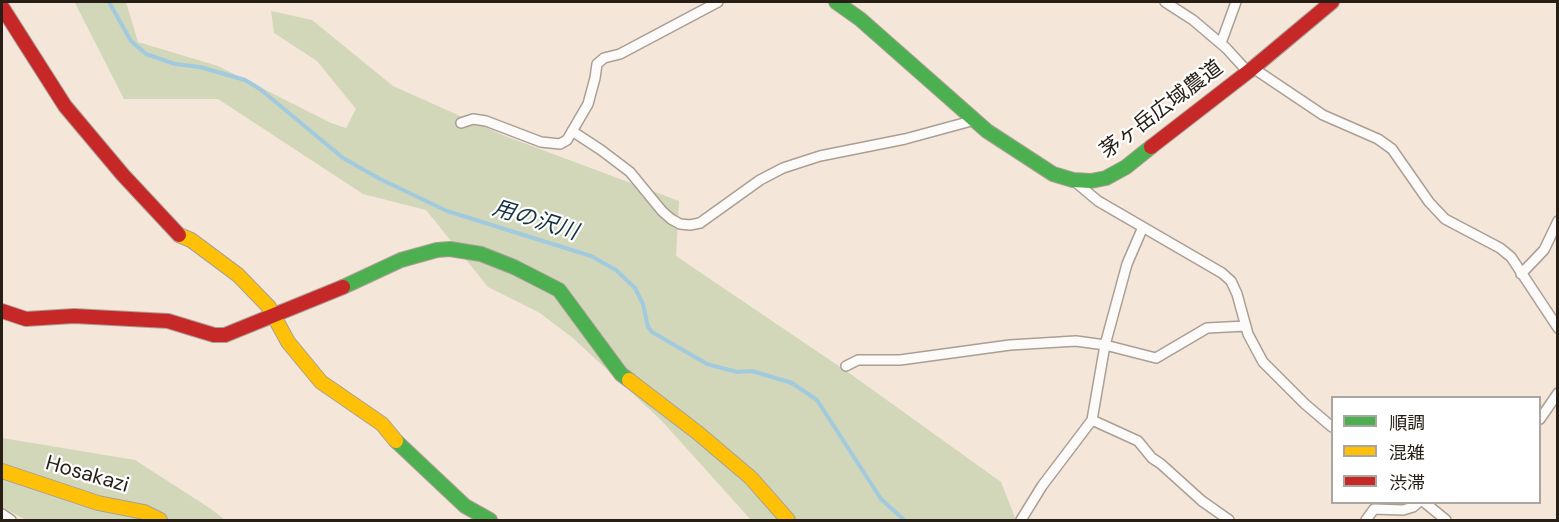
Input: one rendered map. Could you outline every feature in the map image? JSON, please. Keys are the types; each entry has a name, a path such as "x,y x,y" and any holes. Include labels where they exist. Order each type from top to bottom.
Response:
{"street":[{"path":"461,123 473,120 486,121 541,142 560,144 567,141 588,104 596,78 597,64 604,58 620,54 718,2"},
{"name":"茅ヶ岳広域農道","path":"836,2 860,19 975,120 1024,156 1053,174 1073,180 1091,181 1106,178 1126,167 1250,70 1332,2"},
{"path":"1165,2 1193,20 1250,70 1323,116 1377,139 1392,149 1429,202 1445,219 1500,248 1511,257 1557,328"},
{"path":"1221,43 1236,2"},
{"path":"2,7 65,106 123,175 179,235 191,240 238,275 269,307 288,342 321,382 381,424 404,450 465,506 490,520"},
{"path":"572,131 630,172 671,219 680,224 690,225 700,223 760,180 783,168 820,156 906,139 975,120"},
{"path":"1073,180 1098,201 1222,273 1231,281 1255,349 1263,362 1331,426"},
{"path":"1521,274 1544,250 1557,221"},
{"path":"1021,520 1042,486 1092,420 1105,345 1127,264 1143,227"},
{"path":"2,311 26,319 74,316 168,321 214,335 225,335 274,317 401,260 437,250 450,249 481,254 559,290 621,374 699,433 751,478 788,520"},
{"path":"846,366 858,360 900,360 1010,345 1076,341 1105,345 1156,358 1207,328 1246,326"},
{"path":"1541,417 1557,393"},
{"path":"1092,420 1138,441 1152,458 1202,501 1229,520"},
{"name":"Hosakazi","path":"2,471 98,503 144,512 160,520"},
{"path":"1366,520 1374,509 1403,510 1417,504"},
{"path":"1426,504 1446,520"},
{"path":"2,514 11,520"}],"green space":[{"path":"76,2 126,2 138,42 218,66 331,123 346,128 356,109 317,61 274,33 271,11 312,20 393,86 505,136 679,201 676,256 852,375 1001,482 1016,520 751,520 661,420 574,339 540,313 488,287 426,210 363,194 218,99 124,99"},
{"path":"2,438 135,460 225,520 26,520 2,507"}],"waterway":[{"name":"用の沢川","path":"109,2 131,41 146,54 175,64 200,67 245,80 260,89 343,158 380,179 447,211 591,256 616,270 635,288 643,304 648,327 652,332 707,364 737,372 752,371 792,383 817,400 881,499 904,520"}],"traffic: fast":[{"path":"836,2 860,19 987,131 1053,174 1073,180 1091,181 1106,178 1126,167 1151,147"},
{"path":"343,287 401,260 437,250 450,249 481,254 514,267 559,290 621,374 629,380"},
{"path":"396,441 465,506 490,520"}],"traffic: slow":[{"path":"179,235 191,240 238,275 269,307 288,342 321,382 382,424 396,441"},
{"path":"629,380 698,433 751,478 788,520"},
{"path":"2,471 98,503 144,512 160,520"}],"traffic: jam":[{"path":"1151,147 1253,68 1332,2"},
{"path":"2,7 65,106 123,175 179,235"},
{"path":"2,311 26,319 74,316 168,321 214,335 225,335 343,287"}]}
